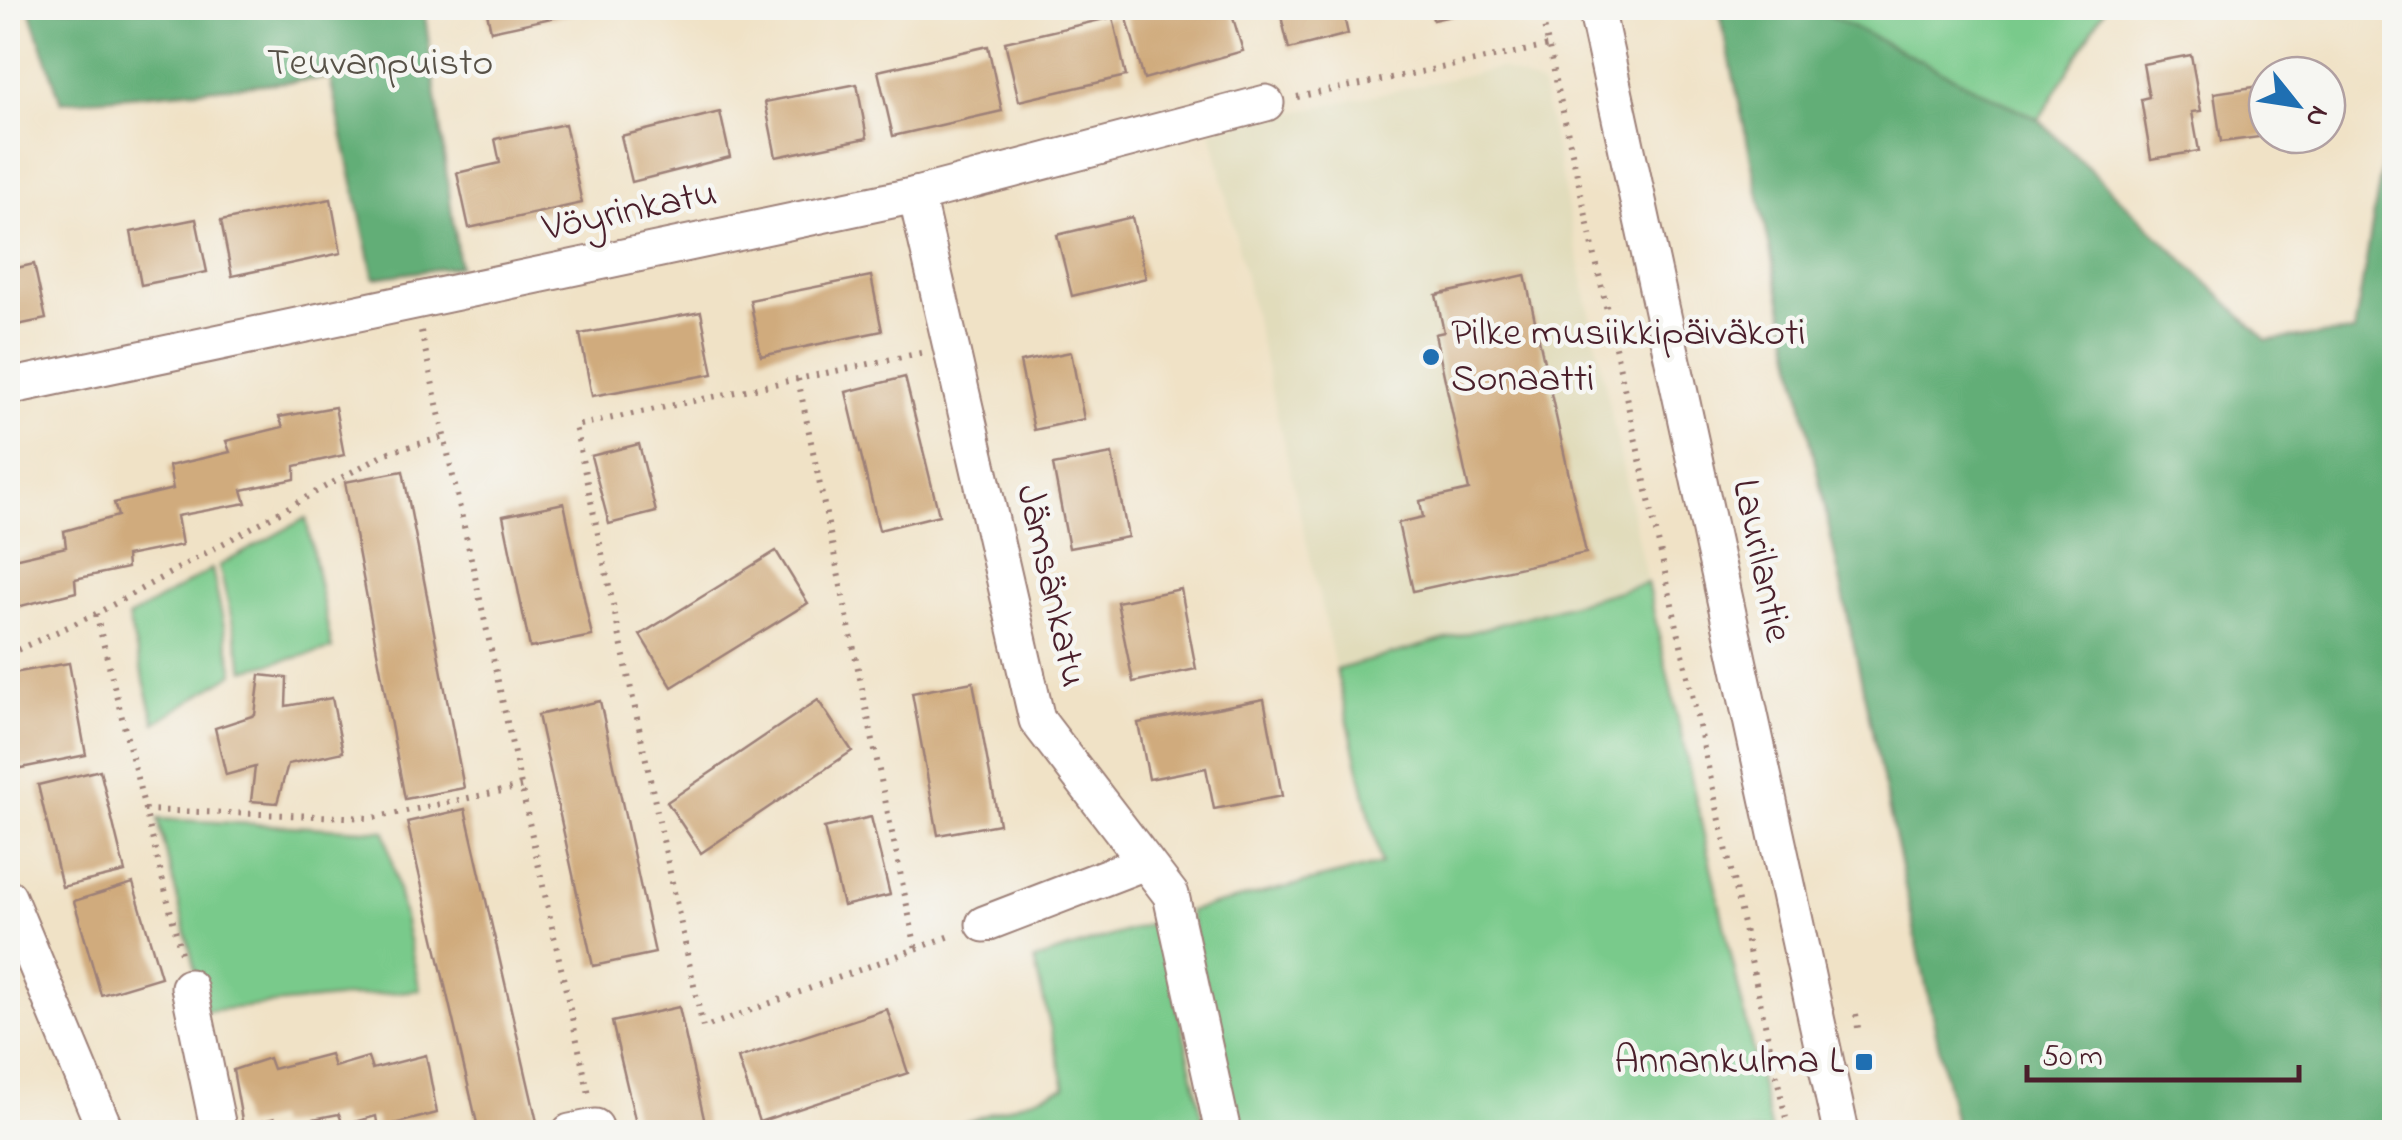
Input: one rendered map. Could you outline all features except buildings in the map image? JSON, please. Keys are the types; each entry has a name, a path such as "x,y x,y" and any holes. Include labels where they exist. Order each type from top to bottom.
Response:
{"street":[{"name":"Laurilantie","path":"1596,8 1842,1132"},
{"name":"Vöyrinkatu","path":"8,387 916,196 1266,103"},
{"name":"Jämsänkatu","path":"916,196 1037,720 1171,895 1223,1132"},
{"path":"984,924 1145,862"},
{"path":"8,898 106,1132"},
{"path":"189,987 219,1132"}],"path":[{"path":"1540,8 1789,1132"},
{"path":"1266,103 1549,46"},
{"path":"414,300 521,788 583,1130"},
{"path":"951,347 576,426 703,1028 984,924"},
{"path":"798,379 916,949"},
{"path":"8,654 96,614 386,454 444,437"},
{"path":"96,614 189,987"},
{"path":"144,810 374,818 521,788"}],"shaded area":[{"name":"Pilke musiikkipäiväkoti Sonaatti","path":"1500,68 1542,86 1647,583 1336,670 1211,130"}],"green space":[{"name":"Teuvanpuisto","path":"29,8 424,8 459,266 374,278 330,78 61,102"},
{"path":"1719,8 1815,8 2039,120 2266,340 2354,332 2383,160 2394,155 2394,1132 1957,1132"},
{"path":"1815,8 2105,8 2039,120"},
{"path":"306,518 332,649 244,670 219,566"},
{"path":"212,569 234,673 155,723 128,618"},
{"path":"1647,583 1771,1132 1237,1132 1189,911 1381,864 1336,670"},
{"path":"158,819 385,831 420,990 205,1011"},
{"path":"1158,921 1206,1132 938,1132 1065,1087 1034,960"}],"place":[{"name":"Pilke musiikkipäiväkoti Sonaatti","path":"1431,357"},
{"name":"Annankulma L","path":"1864,1062"}]}
